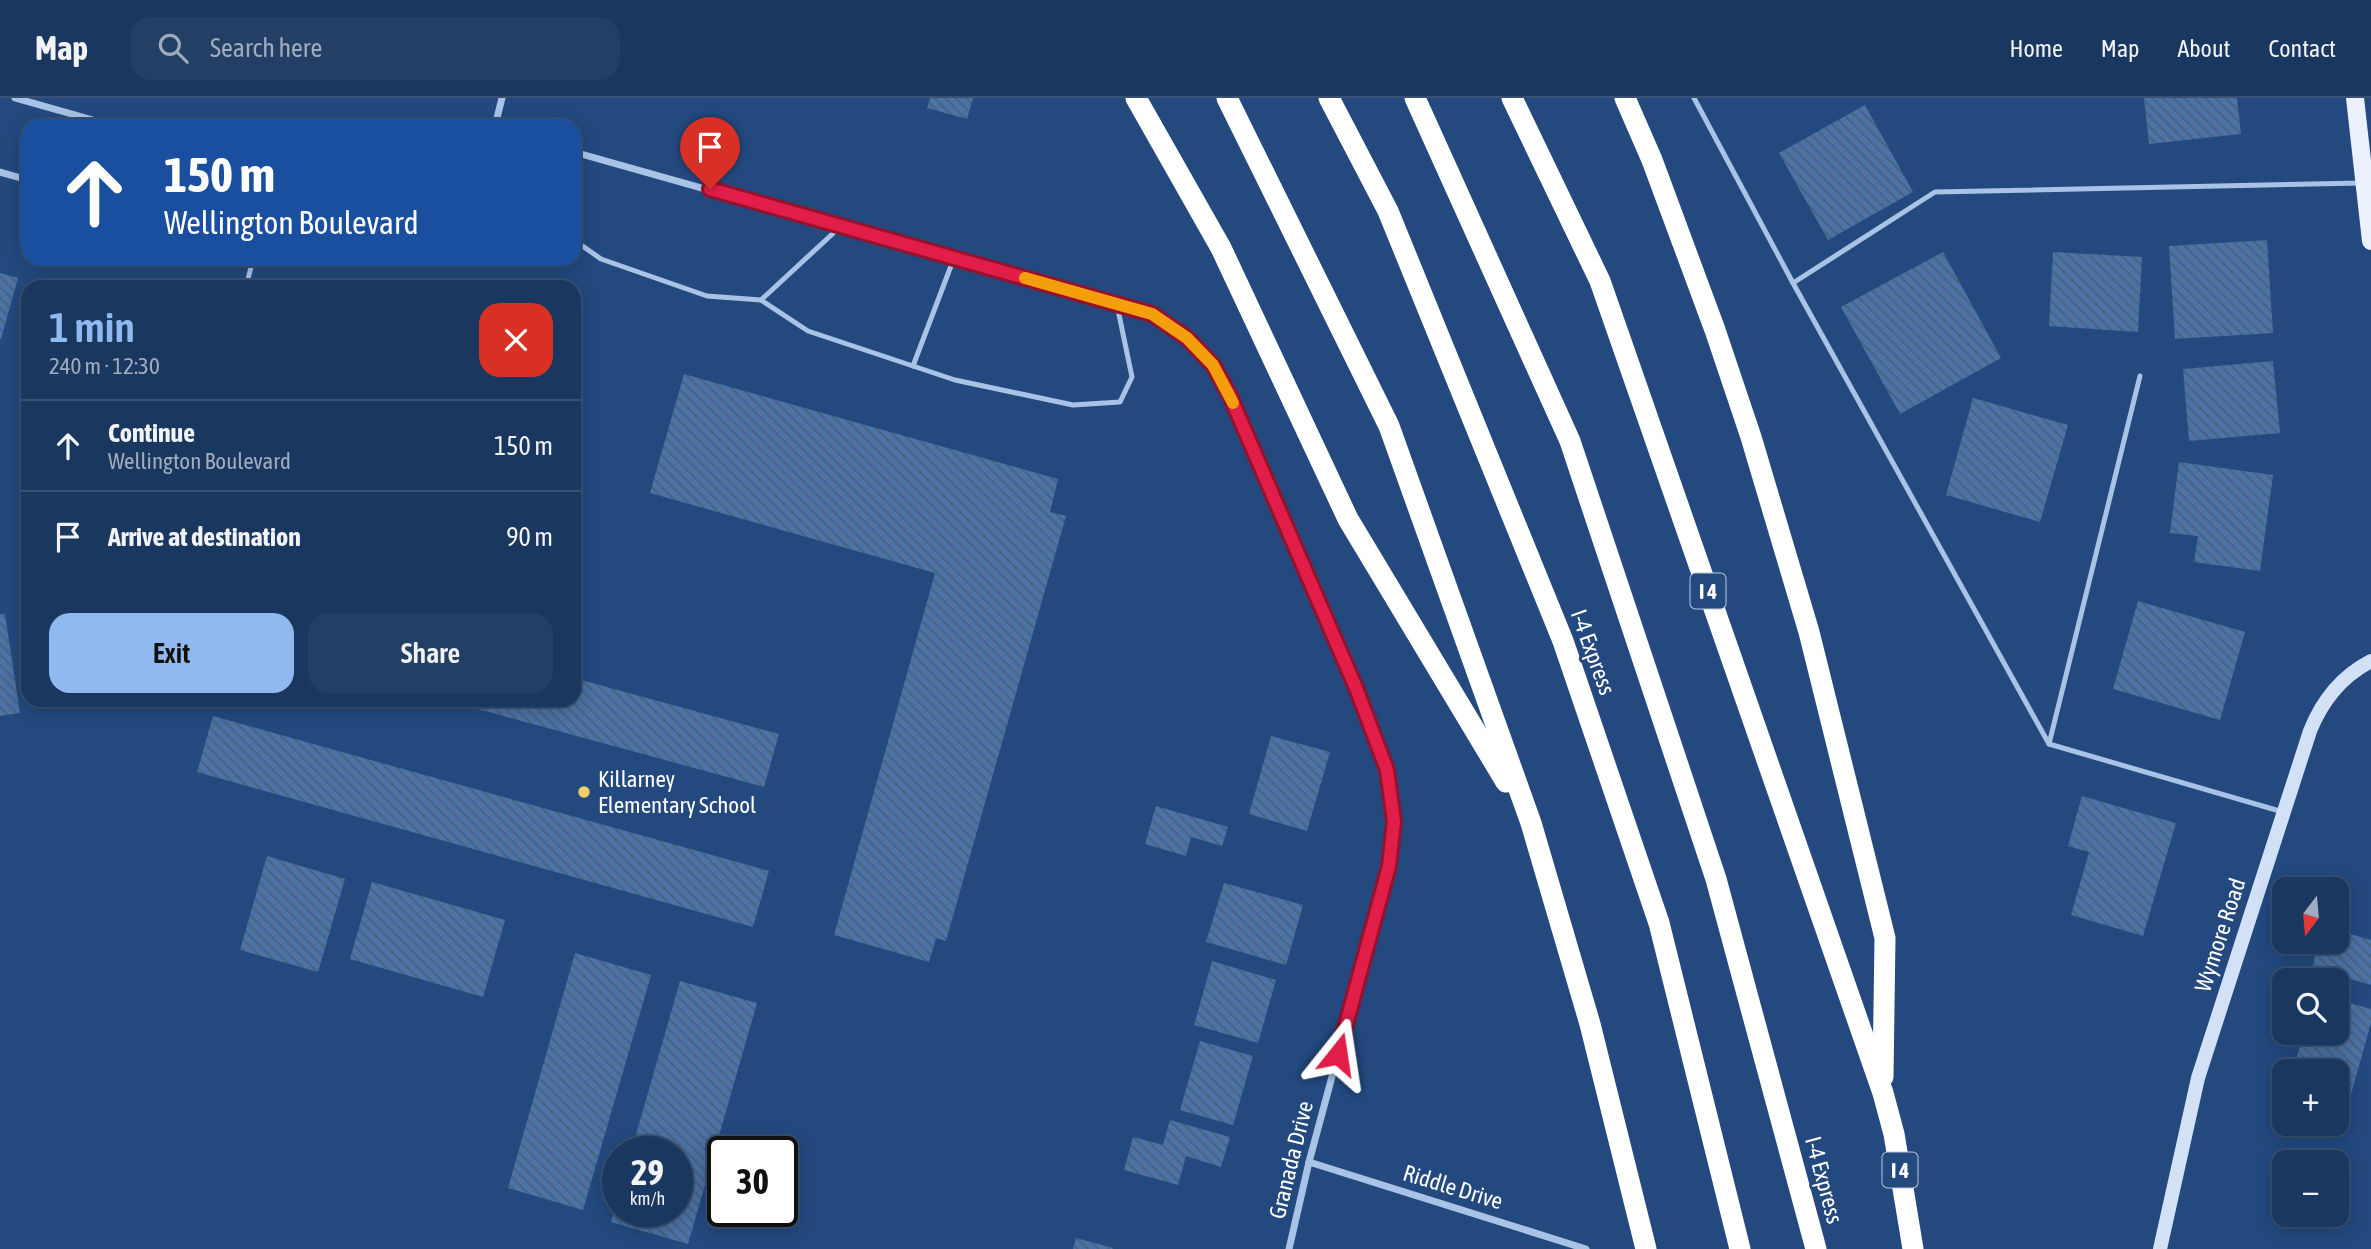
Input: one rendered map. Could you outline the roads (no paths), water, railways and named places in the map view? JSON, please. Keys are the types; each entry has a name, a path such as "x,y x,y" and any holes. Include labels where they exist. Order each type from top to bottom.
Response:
{"highway":[{"path":"1136,98 1221,248 1348,519 1531,823"},
{"path":"1227,98 1389,426 1531,823 1590,1024 1646,1249"},
{"name":"I-4 Express","path":"1329,98 1388,211 1563,641 1659,923 1740,1249"},
{"name":"I-4 Express","path":"1415,98 1570,441 1716,879 1816,1249"},
{"name":"I 4","path":"1512,98 1600,281 1882,1093 1894,1134 1913,1249"},
{"path":"1625,98 1652,160 1715,330 1751,437 1809,632 1885,938 1882,1093"}],"main road":[{"path":"2355,98 2371,241"},
{"name":"Wymore Road","path":"2161,1249 2198,1078 2318,711 2334,688 2371,661"}],"street":[{"path":"15,98 89,119"},
{"path":"497,119 502,98"},
{"name":"Granada Drive","path":"581,154 1152,314 1187,338 1213,365 1230,396 1366,712 1387,770 1394,822 1389,866 1309,1163 1289,1249"},
{"path":"0,172 21,178"},
{"name":"Riddle Drive","path":"1309,1163 1586,1249"}],"lane":[{"path":"1694,98 1793,283 2049,744 2283,812"},
{"path":"1793,283 1935,192 2365,183"},
{"path":"761,300 841,226"},
{"path":"581,245 601,259 707,296 761,300 808,331 955,380 1073,405 1120,402 1132,377 1117,304"},
{"path":"913,366 954,258"},
{"path":"2049,744 2140,376"}],"place":[{"name":"Killarney Elementary School","path":"584,792"}]}
